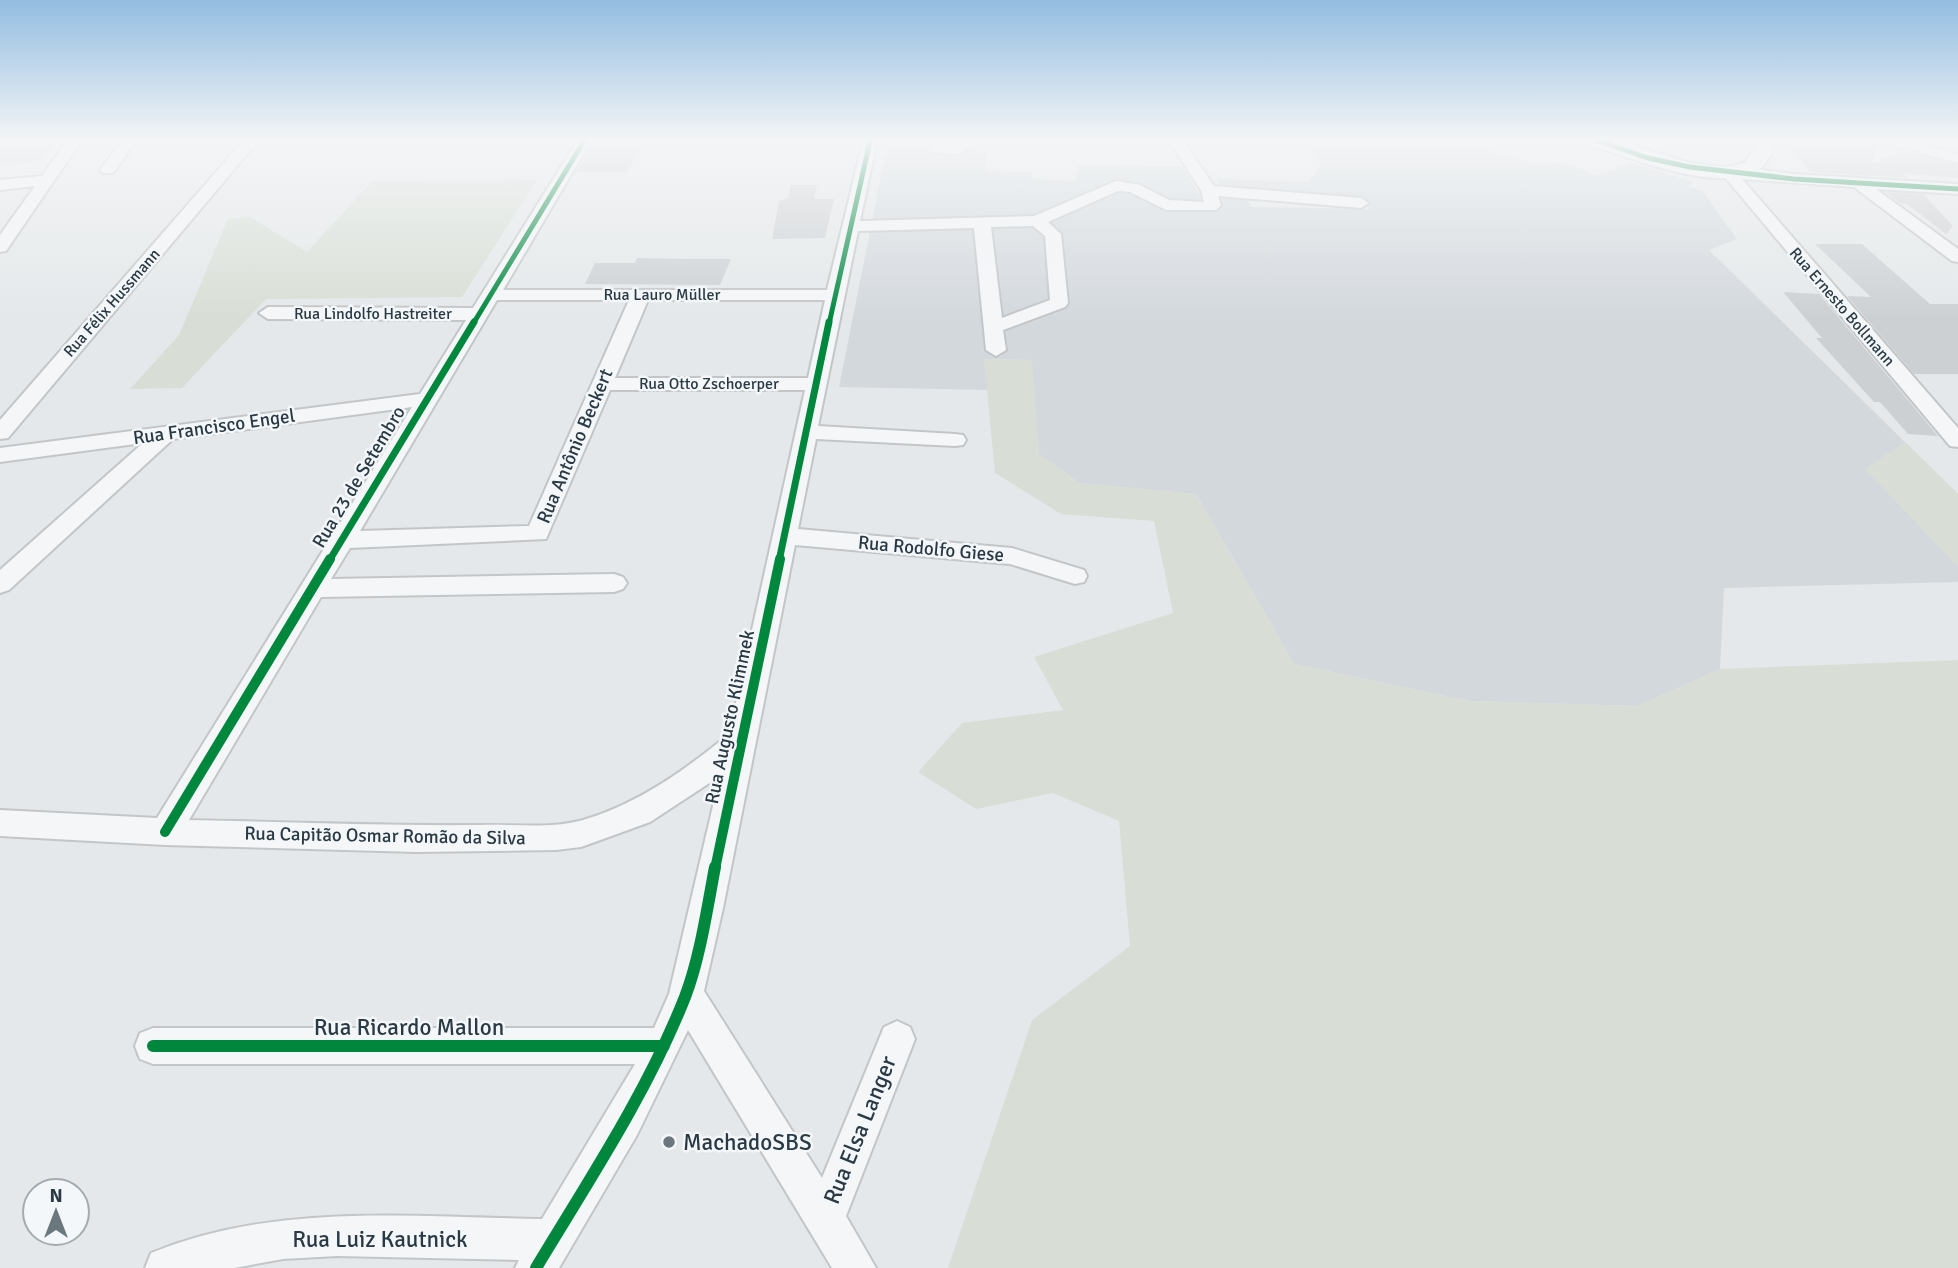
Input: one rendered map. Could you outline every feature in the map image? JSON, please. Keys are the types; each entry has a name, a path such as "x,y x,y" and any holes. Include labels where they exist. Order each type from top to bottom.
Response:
{"street":[{"path":"0,247 34,200"},
{"name":"Rua Félix Hussmann","path":"0,433 200,200"},
{"name":"Rua 23 de Setembro","path":"165,832 548,200"},
{"name":"Rua Augusto Klimmek","path":"545,1254 624,1122 664,1046 685,994 707,908 856,200"},
{"path":"850,226 1037,221 1083,200"},
{"path":"1153,200 1175,206 1213,207 1211,200"},
{"path":"1328,200 1361,203"},
{"name":"Rua Ernesto Bollmann","path":"1750,200 1958,441"},
{"path":"1881,200 1958,257"},
{"path":"994,327 1059,303 1053,234 1037,221"},
{"path":"982,223 996,350"},
{"name":"Rua Lauro Müller","path":"484,305 640,295 835,295"},
{"name":"Rua Antônio Beckert","path":"342,540 538,533 640,295"},
{"name":"Rua Lindolfo Hastreiter","path":"268,313 484,305"},
{"name":"Rua Otto Zschoerper","path":"601,383 817,384"},
{"name":"Rua Francisco Engel","path":"0,455 427,399"},
{"path":"0,584 168,432"},
{"path":"807,432 955,440"},
{"name":"Rua Rodolfo Giese","path":"785,536 1005,555 1075,576"},
{"path":"313,589 614,583"},
{"name":"Rua Capitão Osmar Romão da Silva","path":"0,823 165,832 417,839 511,839 581,834 612,825 671,795 743,739"},
{"path":"685,994 855,1268"},
{"name":"Rua Elsa Langer","path":"824,1221 897,1039"},
{"name":"Rua Ricardo Mallon","path":"153,1046 664,1046"},
{"name":"Rua Luiz Kautnick","path":"166,1268 226,1249 283,1239 337,1236 545,1254"}],"shaded area":[{"path":"354,200 524,200 462,297 266,299 182,388 130,389 179,335 228,219 250,217 307,252"},
{"path":"876,200 1248,200 1251,207 1369,209 1367,200 1709,200 1737,239 1709,250 1958,494 1958,582 1724,588 1720,669 1638,706 1469,701 1294,664 1196,494 1079,483 1039,454 1031,360 984,359 988,390 839,387"},
{"path":"984,359 1032,360 1039,454 1079,483 1196,494 1294,664 1469,701 1637,706 1720,669 1958,660 1958,1268 948,1268 1032,1020 1130,946 1119,821 1053,793 976,809 918,772 962,723 1063,710 1034,657 1173,613 1154,521 1061,514 995,473"},
{"path":"1905,442 1958,494 1958,567 1865,469"}],"building":[{"path":"834,200 825,238 772,239 779,201"},
{"path":"1896,200 1929,200 1953,226 1946,234 1907,204"},
{"path":"1815,244 1862,244 1930,304 1958,304 1958,374 1914,374 1847,296 1871,297"},
{"path":"637,258 731,259 720,285 585,284 595,263 635,263"},
{"path":"1783,292 1819,294 1938,436 1908,434 1880,402 1874,402 1816,338 1822,338"}],"cycle path":[{"path":"165,832 548,200"},
{"path":"536,1268 624,1122 664,1046 686,994 707,908 857,200"},
{"path":"153,1046 664,1046"}],"place":[{"name":"MachadoSBS","path":"669,1142"}]}
